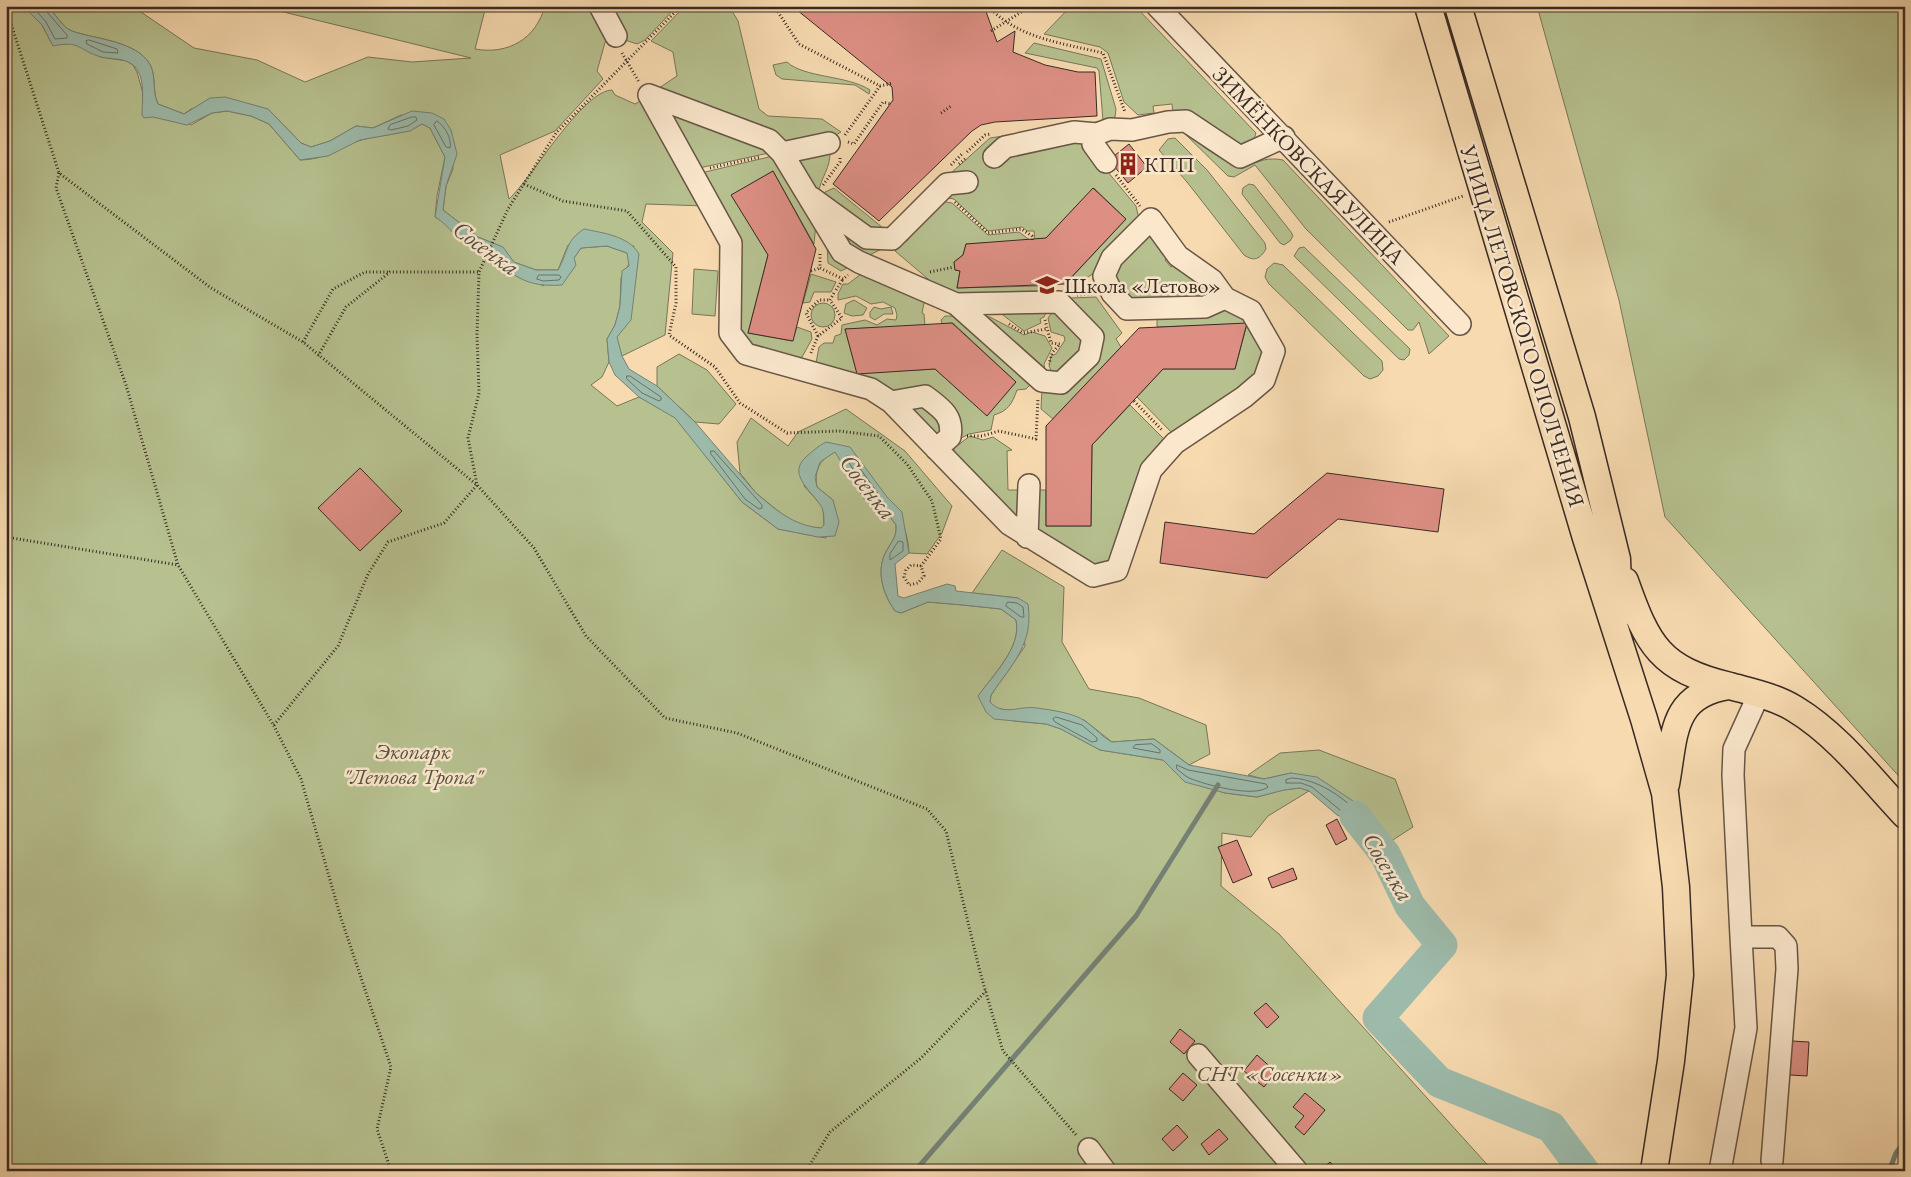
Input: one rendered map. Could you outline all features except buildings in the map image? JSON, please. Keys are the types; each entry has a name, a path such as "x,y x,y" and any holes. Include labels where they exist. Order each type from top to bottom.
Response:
{"main road":[{"name":"УЛИЦА ЛЕТОВСКОГО ОПОЛЧЕНИЯ","path":"1428,6 1619,645 1644,719 1665,792 1676,887 1680,975 1671,1061 1654,1171"},
{"name":"УЛИЦА ЛЕТОВСКОГО ОПОЛЧЕНИЯ","path":"1458,6 1582,418 1617,558 1619,645"},
{"path":"1617,558 1636,612 1652,644 1669,662 1688,674 1758,694 1794,708 1827,732 1905,815"},
{"path":"1665,792 1677,723 1685,706 1696,696 1710,689 1729,686"}],"street":[{"path":"600,6 616,36"},
{"name":"ЗИМЁНКОВСКАЯ УЛИЦА","path":"1157,6 1284,137 1460,324"},
{"path":"649,95 769,140 782,153 842,252 860,262 956,304 1042,381 1061,383 1089,356 1093,337 1060,302 956,304"},
{"path":"649,95 731,243 723,294 730,333 746,354 871,389 891,402 936,449 971,481 1009,524 1027,537 1093,576 1116,570 1138,532 1151,470 1175,443 1248,402 1264,380 1274,351 1251,311 1225,298 1212,280 1173,260 1151,219 1112,258 1104,276 1112,293 1127,309 1205,307 1225,298"},
{"path":"994,157 1005,147 1074,132 1097,134 1110,129 1132,130 1168,122 1186,122 1240,157 1284,137"},
{"path":"1097,134 1094,144 1106,162"},
{"path":"782,153 837,139"},
{"path":"805,193 867,238 892,239 947,184 967,182"},
{"path":"891,402 925,396 945,411 952,426 950,437 936,449"},
{"path":"1027,537 1029,485"},
{"path":"1720,1171 1746,1028 1733,775 1734,749 1758,694"},
{"path":"1741,937 1778,937 1786,946 1787,969 1772,1161"},
{"path":"1198,1054 1297,1171"},
{"path":"1089,1149 1105,1171"}],"path":[{"path":"477,485 468,438 479,394 477,334 479,272 508,209 556,133 681,6"},
{"path":"774,6 798,44 880,86"},
{"path":"992,6 994,12 1006,22 1040,38 1103,53 1132,130"},
{"path":"991,31 1031,6"},
{"path":"6,8 59,173 56,188 126,385 178,565 274,726 301,779 341,918 391,1068 377,1129 391,1171"},
{"path":"616,36 626,62 649,95"},
{"path":"837,139 880,86 893,83"},
{"path":"941,113 951,106"},
{"path":"692,172 782,153"},
{"path":"948,168 962,154"},
{"path":"1106,162 1151,219"},
{"path":"59,173 210,288 302,342 477,485 534,548 586,636 665,718 737,733 927,809 946,831 1003,1051 1089,1149"},
{"path":"524,184 563,201 627,211 676,267 676,303 669,335 715,367 740,403 786,433 839,431 879,436 907,464 932,501 941,539 921,566"},
{"path":"1366,225 1388,222 1466,195"},
{"path":"933,198 954,201 988,233 1021,229 1032,236 1032,241"},
{"path":"922,274 954,267"},
{"path":"812,271 820,268"},
{"path":"302,342 333,289 366,272 479,272"},
{"path":"318,356 346,307 390,272"},
{"path":"830,300 842,279"},
{"path":"818,336 806,313 818,300 830,300"},
{"path":"805,370 818,336 842,318 830,300"},
{"path":"1134,401 1175,443"},
{"path":"982,436 999,431"},
{"path":"274,726 338,646 368,574 388,542 444,523 477,485"},
{"path":"6,537 178,565"},
{"path":"911,565 921,566 924,576 918,583 909,585 904,577 906,570 911,565"},
{"path":"806,1171 830,1132 921,1058 986,991"}],"green space":[{"name":"Экопарк \"Летова Тропа\"","path":"6,6 23,6 29,9 37,18 53,45 74,43 101,57 127,61 133,65 137,72 144,97 191,125 212,113 227,111 251,116 269,124 300,160 324,156 358,141 407,131 422,124 430,128 445,157 435,217 448,225 459,240 478,248 543,286 574,258 581,248 607,246 627,253 630,262 621,278 620,306 615,325 607,339 609,362 602,377 591,385 617,406 639,397 675,417 742,502 778,529 826,538 833,500 817,487 816,475 819,466 825,458 835,452 838,453 865,500 884,508 896,525 895,536 883,558 881,566 884,590 895,611 901,613 928,602 1001,609 1016,620 1017,630 1011,650 980,694 990,702 991,695 1025,646 1018,598 972,593 1002,550 1064,587 1062,642 1089,689 1139,698 1206,725 1210,754 1189,765 1154,739 1112,742 1084,720 1000,709 1014,721 1046,724 1061,729 1100,750 1163,760 1210,788 1225,793 1257,797 1283,790 1300,788 1309,791 1268,816 1251,837 1222,833 1221,886 1279,934 1493,1171 6,1171"},
{"path":"48,6 132,6 194,48 257,60 305,82 368,57 412,62 471,58 259,6 486,6 475,49 487,50 509,47 528,36 541,18 545,6 594,6 606,39 597,71 603,79 555,131 500,155 509,199 586,104 600,94 612,90 615,95 635,104 643,99 705,206 646,204 642,222 673,253 665,335 622,356 616,337 634,246 568,245 558,270 536,270 513,262 502,247 478,237 443,210 446,186 453,169 451,130 401,115 373,128 356,126 330,141 311,147 301,143 268,109 191,109 184,114 158,104 150,65 140,53 122,44 72,31 62,24"},
{"path":"606,6 677,6 645,40 637,44 625,40"},
{"path":"685,6 729,6 738,21 759,109 768,116 822,119 841,132 829,139 795,144 666,96 656,90 677,76 673,52 651,41"},
{"path":"1071,6 1135,6 1256,133 1253,142 1240,147 1173,112 1172,104 1153,106 1154,113 1138,115 1124,102 1108,53 1100,47 1044,34"},
{"path":"1537,6 1905,6 1905,783 1665,517 1619,300"},
{"path":"1034,43 1101,59 1116,109 1115,117 1103,121 1099,71 1097,68 1025,53"},
{"path":"787,62 804,71 861,85 870,90 869,94 855,85 782,79 776,75 773,65"},
{"path":"662,108 770,146 769,153 699,168"},
{"path":"1070,126 1136,206 1139,219 1094,273 1085,279 1077,280 1073,276 1126,219 1094,188 1046,238 1035,241 1034,231 1027,231 1022,227 988,231 954,199 935,196 932,190 990,138"},
{"path":"1180,129 1209,151 1234,164 1247,165 1270,159 1283,160 1449,336 1429,354 1419,322 1413,330 1408,330 1306,229 1255,165 1234,177 1228,176"},
{"path":"1175,138 1207,170 1265,243 1266,249 1259,257 1254,259 1244,255 1187,182 1159,150 1168,139"},
{"path":"830,149 829,162 818,195 791,158"},
{"path":"773,156 816,223 814,244 773,171 732,195 768,255 748,333 792,341 797,327 811,332 812,339 802,357 793,360 741,341 736,247 701,173"},
{"path":"1249,184 1254,185 1291,232 1293,236 1284,245 1280,243 1242,194 1243,188"},
{"path":"834,188 888,232 886,247 863,258 849,249 827,216 825,192"},
{"path":"940,201 952,203 988,235 1019,232 1031,241 966,244 963,255 954,262 955,270 960,271 957,288 1039,286 1040,292 965,300 934,284 895,251 897,244 907,241 920,222"},
{"path":"1149,233 1168,257 1165,260 1171,267 1176,264 1204,284 1200,298 1130,305 1110,270"},
{"path":"827,242 853,265 841,271 828,263"},
{"path":"1304,247 1410,349 1409,355 1404,360 1399,359 1294,256 1299,248"},
{"path":"1274,263 1283,265 1382,361 1383,370 1378,376 1370,379 1364,376 1269,284 1265,277 1267,269"},
{"path":"694,269 718,271 715,316 692,314"},
{"path":"865,271 925,298 922,313 924,314 925,326 845,329 857,373 935,369 987,415 1016,382 953,323 942,324 941,320 945,316 962,316 1035,380 1026,389 1017,390 1009,406 994,415 991,430 969,434 955,441 956,427 898,393 816,363 819,347 824,343 833,343 835,336 841,334 842,325 865,320 877,325 887,319 896,320 895,308 883,302 871,304 856,296 838,300 838,294 843,284 848,284"},
{"path":"811,274 836,282 831,292 814,292 810,302 803,303"},
{"path":"1096,297 1122,333 1116,339 1121,347 1053,419 1041,409 1042,389 1092,358 1068,301 1071,298"},
{"path":"854,300 867,308 863,315 852,316 844,313 846,304"},
{"path":"823,303 832,306 835,315 832,324 823,327 814,324 811,315 814,306"},
{"path":"1049,306 1044,317 1040,319 1041,323 1024,331 995,309"},
{"path":"874,307 881,309 891,307 893,314 884,314 875,320 870,317 870,312"},
{"path":"1235,309 1266,344 1262,374 1173,434 1137,397 1163,369 1235,369 1247,324 1157,327 1157,313"},
{"path":"1054,310 1088,338 1063,376 1053,375 1049,366 1051,356 1056,354 1065,340 1064,336 1051,332 1048,318"},
{"path":"976,316 990,317 1024,335 1032,332 1045,336 1052,348 1044,364 1045,371"},
{"path":"679,354 707,370 736,404 719,424 695,422 657,386 657,367"},
{"path":"909,401 941,414 943,441 906,404"},
{"path":"1130,405 1165,440 1115,561 1104,570 1037,538 1038,490 1046,490 1046,526 1091,526 1092,445"},
{"path":"846,409 905,451 952,506 942,533 927,554 909,553 906,535 900,518 891,504 868,477 826,442 804,486 823,507 824,525 821,528 809,527 788,519 756,493 740,473 737,442 751,418 788,446 798,432"},
{"path":"970,436 983,440 993,437 1012,450 1007,451 1008,490 1021,490 1020,515 1017,517 954,455 954,448"},
{"path":"1319,750 1395,779 1413,827 1385,845 1377,827 1291,773 1264,779 1248,775 1280,753"}],"water":[{"path":"23,6 48,6 62,24 72,31 122,44 140,53 147,60 152,70 158,104 184,114 210,98 225,97 268,109 301,143 311,147 330,141 356,126 373,128 412,111 432,113 444,119 451,130 457,154 446,186 443,210 478,237 503,247 514,262 536,270 558,270 573,238 584,229 615,236 635,248 639,254 631,320 617,337 622,356 629,369 657,386 695,422 763,499 794,521 811,527 821,528 824,525 823,510 802,482 799,469 801,463 814,450 826,442 850,447 887,497 902,512 909,553 895,564 898,596 904,598 947,584 955,586 956,591 1018,598 1028,604 1028,631 1020,653 991,695 990,702 995,706 1007,710 1031,707 1069,714 1085,721 1112,742 1154,739 1189,765 1264,779 1291,773 1317,777 1356,803 1377,827 1385,845 1372,862 1351,821 1337,815 1309,791 1300,788 1257,797 1225,793 1185,782 1163,760 1100,750 1061,729 1046,724 994,719 986,712 978,696 1011,650 1017,630 1016,620 1001,609 928,602 901,613 895,611 884,590 881,574 883,558 895,536 896,525 884,508 865,500 835,452 820,462 815,477 817,487 833,500 839,522 835,536 818,537 778,529 742,502 675,418 639,397 615,375 609,362 607,339 615,325 620,306 622,271 629,266 627,253 607,246 581,248 574,258 576,265 562,285 535,284 516,276 479,248 460,240 445,224 435,217 445,157 430,128 422,124 410,131 360,140 328,156 300,160 269,124 251,116 227,111 212,113 187,125 153,117 144,118 142,115 143,93 141,78 134,66 122,60 101,57 74,45 62,44 53,46 42,25"}],"waterway":[{"path":"915,1171 1136,916 1218,785"},
{"name":"Сосенка","path":"1355,816 1385,854 1410,906 1442,945 1378,1018 1439,1082 1551,1127 1584,1171"},
{"path":"1889,1171 1896,1153 1905,1141"}],"place":[{"name":"КПП","path":"1128,164"},
{"name":"Школа «Летово»","path":"1047,285"}],"park label":[{"name":"СНТ «Сосенки»","path":"1270,1073"}]}
